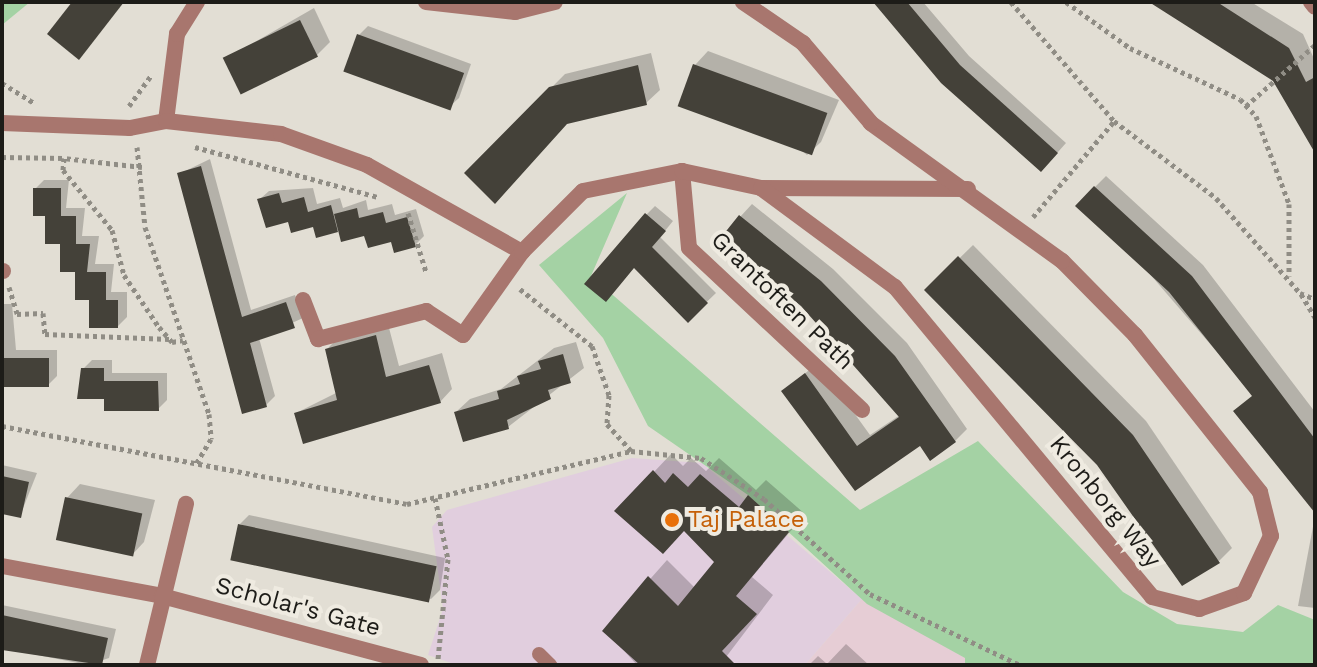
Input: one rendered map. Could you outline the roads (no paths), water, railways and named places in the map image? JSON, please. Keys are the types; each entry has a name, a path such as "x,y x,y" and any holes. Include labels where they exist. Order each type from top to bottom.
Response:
{"street":[{"path":"166,121 177,34 197,2"},
{"path":"426,2 515,12 555,2"},
{"name":"Kronborg Way","path":"303,300 318,339 426,311 463,335 506,279 522,252 583,191 682,171 761,188 895,287 1152,597 1199,609 1244,593 1271,536 1260,492 1135,335 1022,230 871,123 803,43 743,2"},
{"path":"1311,2 1315,7"},
{"path":"2,123 130,128 166,121 281,134 367,165 522,252"},
{"name":"Grantoften Path","path":"682,171 689,248 862,410"},
{"path":"761,188 968,189"},
{"path":"147,665 186,504"},
{"name":"Scholar's Gate","path":"2,566 162,596 421,665"}],"lane":[{"path":"539,654 550,665"}],"place":[{"name":"Taj Palace","path":"672,520"}]}
